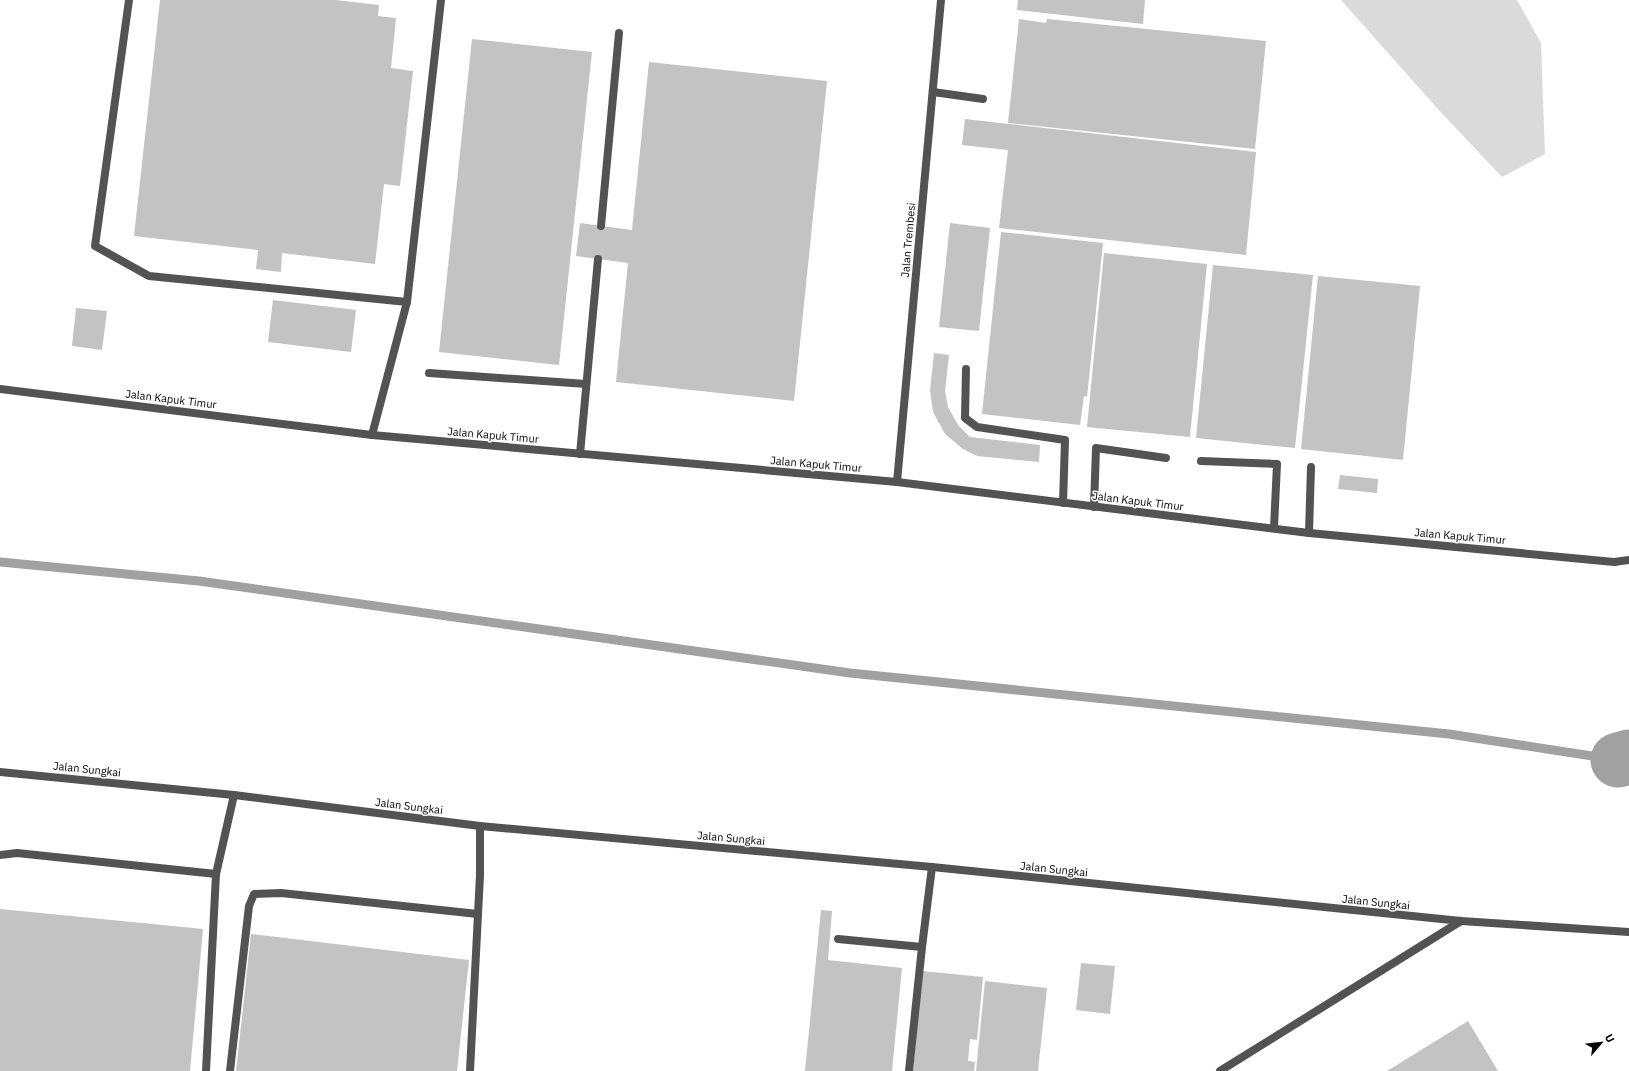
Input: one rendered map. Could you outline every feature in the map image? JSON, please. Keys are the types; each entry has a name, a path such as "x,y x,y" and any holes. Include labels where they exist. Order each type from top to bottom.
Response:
{"street":[{"path":"129,0 95,246 149,276 407,302"},
{"path":"372,435 407,302 440,0"},
{"name":"Jalan Trembesi","path":"897,482 941,0"},
{"path":"601,226 619,33"},
{"path":"933,92 983,99"},
{"path":"580,454 598,259"},
{"path":"966,369 965,418 977,427 1065,440 1063,503"},
{"path":"428,373 586,384"},
{"name":"Jalan Kapuk Timur","path":"0,389 372,435 897,482 1309,533 1614,562 1629,560"},
{"path":"1094,507 1096,448 1166,458"},
{"path":"1201,461 1277,464 1274,528"},
{"path":"1309,533 1311,468"},
{"name":"Jalan Sungkai","path":"0,772 234,795 480,826 932,867 1461,921 1629,932"},
{"path":"206,1071 216,874 234,795"},
{"path":"470,1071 478,914 480,826"},
{"path":"0,855 18,853 216,874"},
{"path":"909,1071 932,867"},
{"path":"230,1071 249,906 254,894 281,893 478,914"},
{"path":"1220,1071 1461,921"},
{"path":"838,939 922,947"}],"shaded area":[{"path":"1341,0 1517,0 1541,43 1545,154 1502,177 1436,107"}],"building":[{"path":"160,0 335,0 379,5 378,16 396,18 391,68 413,71 400,186 384,184 375,264 282,253 281,272 256,269 258,250 134,236"},
{"path":"1018,0 1145,0 1143,24 1017,10"},
{"path":"1019,19 1046,23 1047,19 1266,41 1255,149 1008,123"},
{"path":"472,39 592,52 559,365 439,352"},
{"path":"649,62 827,81 794,401 616,382 628,263 576,256 580,223 632,230"},
{"path":"965,119 1256,152 1246,255 999,228 1008,150 962,145"},
{"path":"950,223 990,228 979,331 939,327"},
{"path":"1001,232 1103,243 1087,397 1084,396 1080,425 982,414"},
{"path":"1104,253 1207,264 1190,437 1087,427"},
{"path":"1213,265 1313,275 1295,448 1196,438"},
{"path":"1318,276 1420,286 1403,460 1301,449"},
{"path":"273,300 356,310 351,352 268,342"},
{"path":"76,308 107,311 102,350 72,346"},
{"path":"934,353 949,355 945,391 948,407 958,425 970,437 1040,445 1039,462 977,456 963,449 945,434 933,412 930,390"},
{"path":"1340,475 1378,479 1377,493 1338,489"},
{"path":"0,909 203,929 190,1071 0,1071"},
{"path":"821,910 832,911 828,960 902,968 892,1071 805,1071"},
{"path":"251,934 469,960 457,1071 236,1071"},
{"path":"1081,963 1115,966 1110,1014 1076,1010"},
{"path":"922,971 983,977 977,1040 970,1039 968,1061 975,1062 974,1071 913,1071"},
{"path":"985,981 1047,988 1038,1071 976,1071"},
{"path":"1468,1021 1498,1071 1387,1071"}],"waterway":[{"path":"0,562 199,581 850,673 1449,734 1618,760"},
{"path":"1618,760 1629,757"}]}
